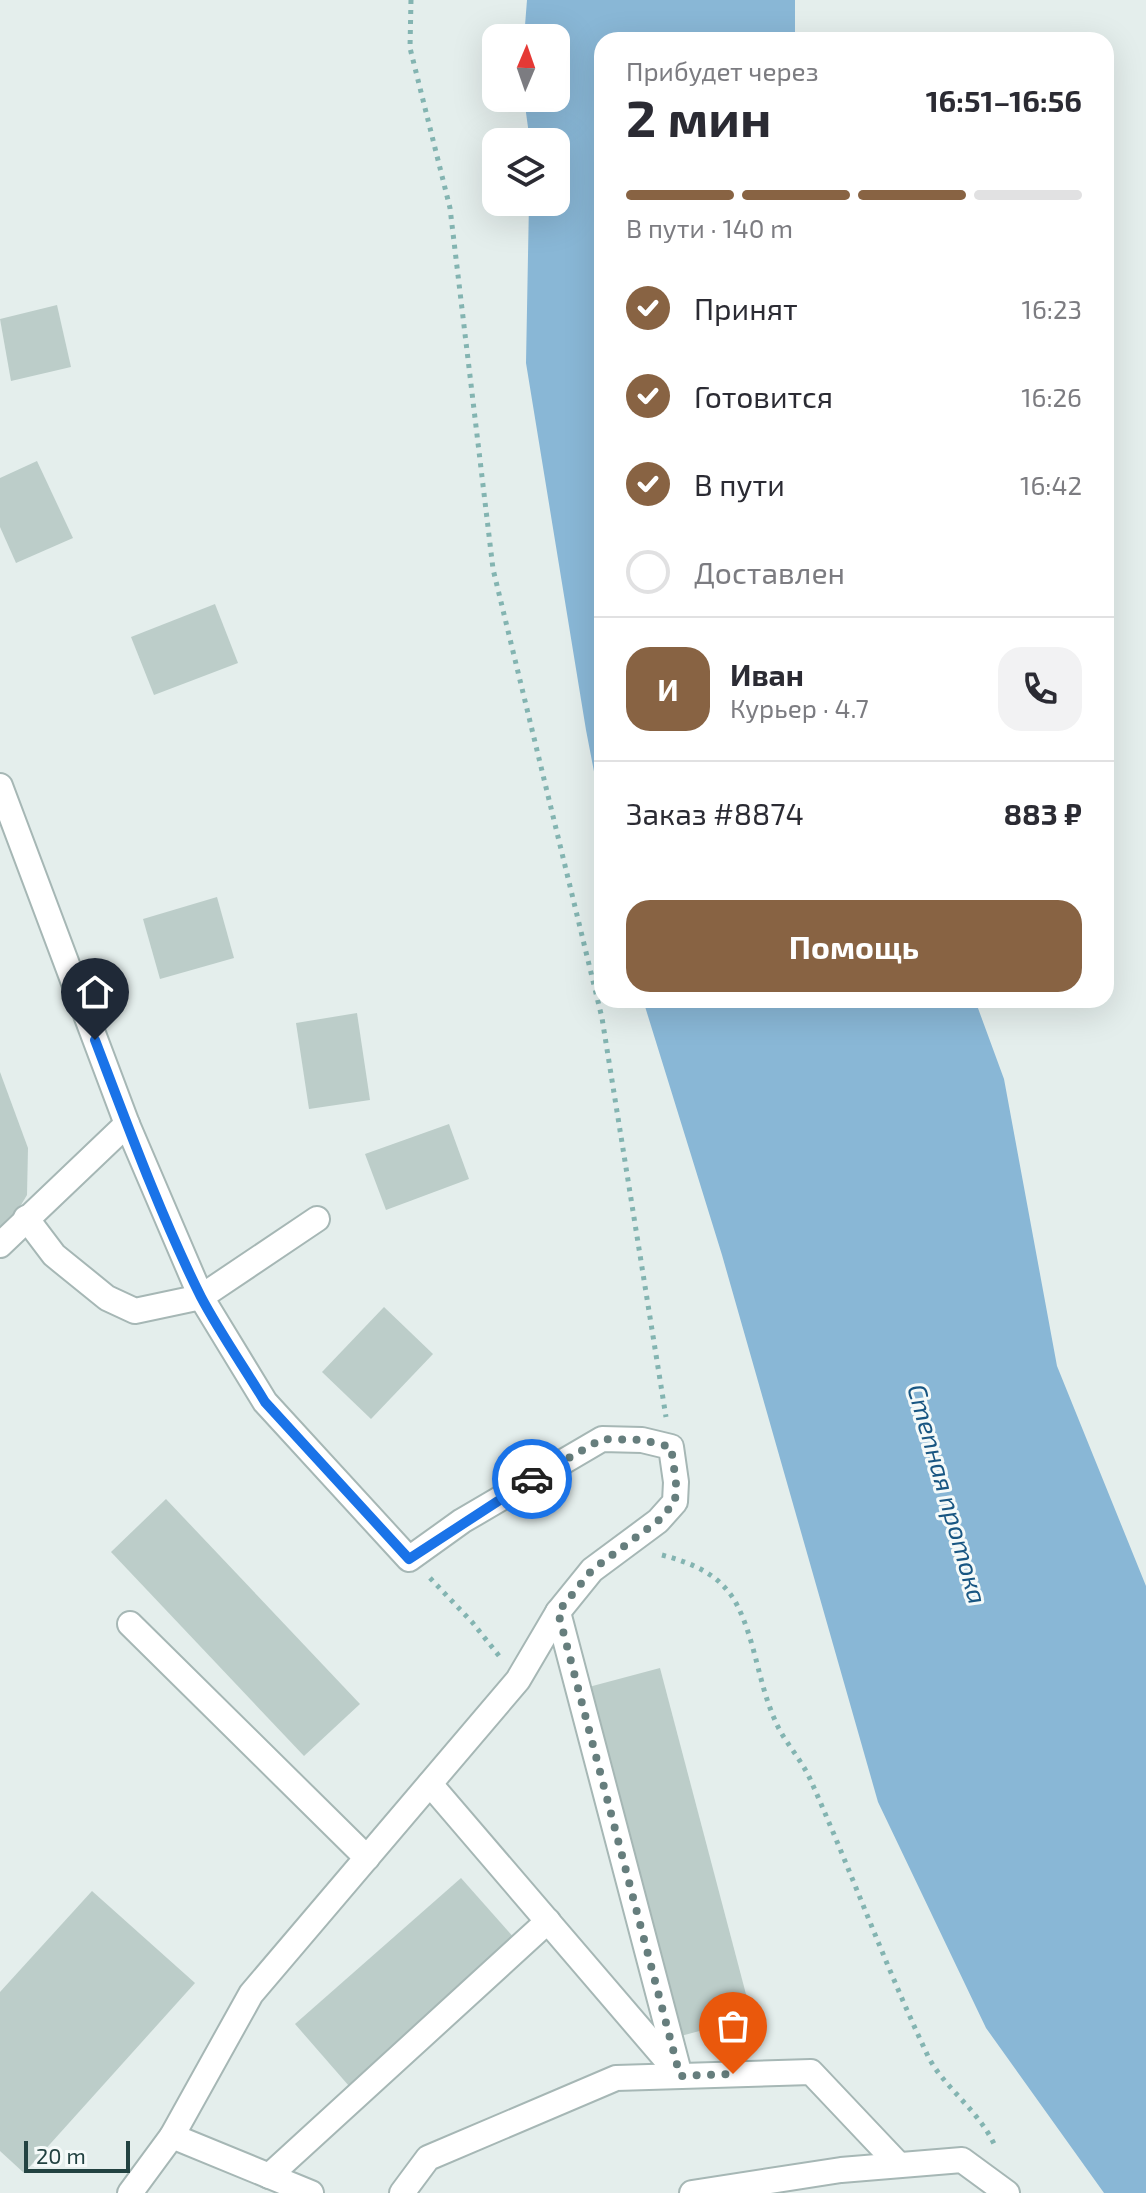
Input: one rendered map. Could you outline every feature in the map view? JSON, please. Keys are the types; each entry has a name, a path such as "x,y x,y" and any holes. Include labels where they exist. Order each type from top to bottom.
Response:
{"street":[{"path":"0,786 127,1124 201,1297 265,1402 409,1559 462,1521 602,1439 642,1440 671,1447 676,1482 675,1502 658,1521 592,1570 558,1612 518,1680 251,1994 172,2136 130,2193"},
{"path":"0,1245 127,1124"},
{"path":"26,1218 54,1255 107,1298 135,1311 201,1297 317,1219"},
{"path":"558,1612 680,2076"},
{"path":"130,1624 367,1858"},
{"path":"430,1784 680,2076"},
{"path":"269,2176 548,1921"},
{"path":"402,2193 428,2158 616,2078 811,2072 899,2165"},
{"path":"172,2136 311,2193"},
{"path":"692,2193 841,2170 962,2160 1006,2192"}],"path":[{"path":"411,0 410,48 450,208 493,569 594,985"},
{"path":"600,1008 671,1447"},
{"path":"618,1551 655,1552 694,1564 723,1584 736,1604 752,1643 774,1720 809,1776 928,2059 990,2133 1008,2173 1006,2192"},
{"path":"409,1559 472,1622 518,1680"}],"water":[{"path":"527,0 795,0 795,32 594,32 594,772 526,363 529,216 570,216 570,128 528,128 526,112 570,112 570,24 525,24"},
{"name":"Степная протока","path":"645,1008 978,1008 1004,1079 1057,1366 1146,1586 1146,2193 1104,2193 986,2028 878,1802 722,1255"}],"building":[{"path":"57,305 71,367 11,381 0,319"},
{"path":"37,461 73,538 16,563 0,527 0,478"},
{"path":"215,604 238,663 154,695 131,637"},
{"path":"217,897 234,958 160,979 143,919"},
{"path":"357,1013 370,1100 309,1109 296,1023"},
{"path":"0,1072 28,1148 27,1195 0,1240"},
{"path":"449,1124 469,1179 386,1210 365,1154"},
{"path":"384,1307 433,1354 371,1419 322,1372"},
{"path":"166,1499 360,1704 304,1756 111,1552"},
{"path":"660,1668 752,2017 677,2037 585,1688"},
{"path":"461,1878 516,1940 349,2086 295,2024"},
{"path":"92,1891 195,1983 24,2173 0,2151 0,1992"}],"way so far":[{"path":"532,1479 602,1439 642,1440 671,1447 676,1482 675,1502 658,1521 592,1570 558,1612 680,2076 733,2074"}],"route":[{"path":"95,1040 127,1124 201,1297 265,1402 409,1559 462,1521 532,1479"}]}
